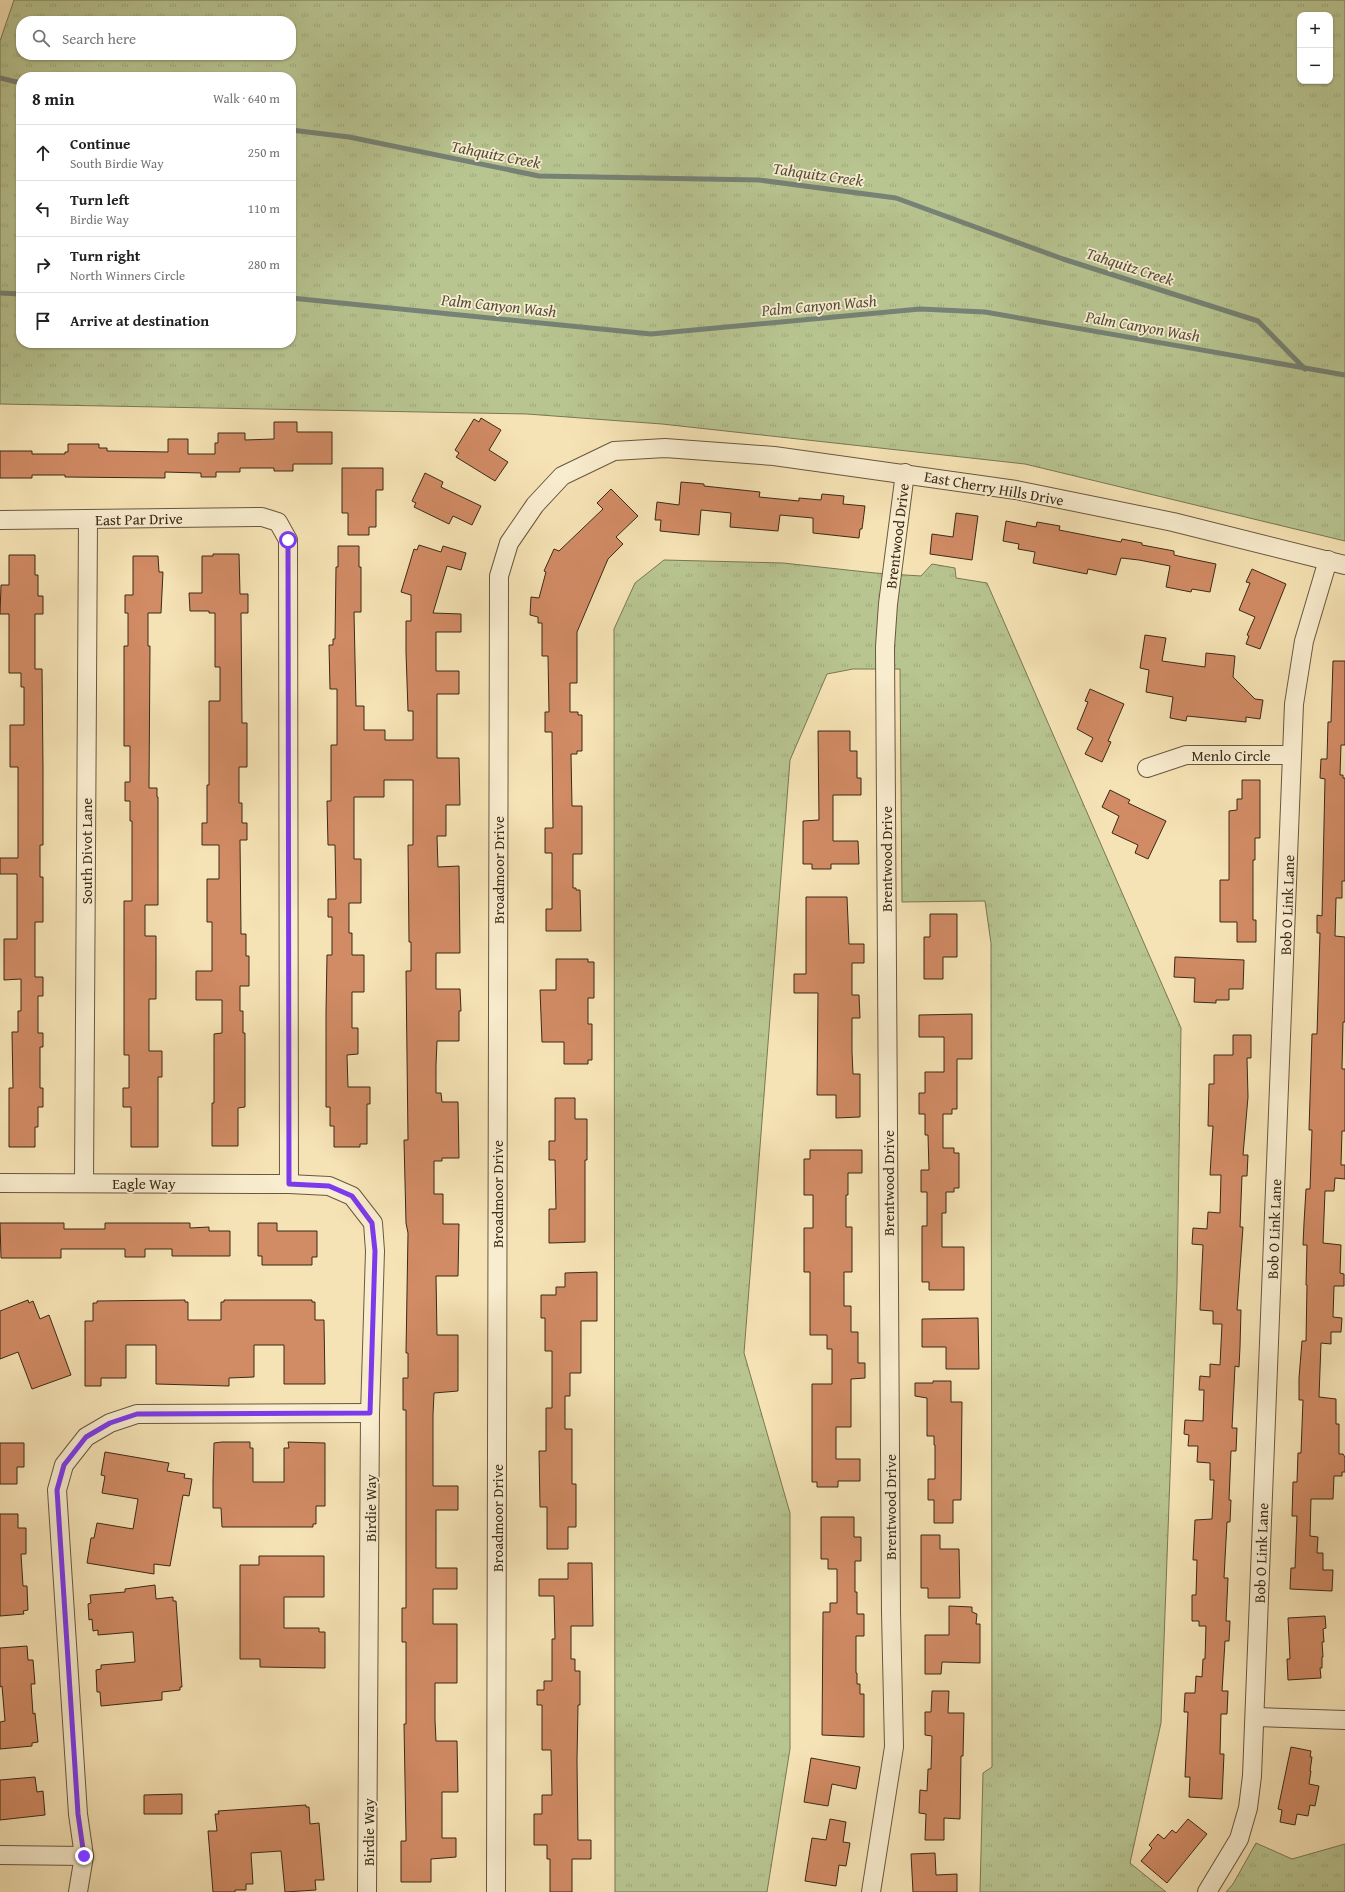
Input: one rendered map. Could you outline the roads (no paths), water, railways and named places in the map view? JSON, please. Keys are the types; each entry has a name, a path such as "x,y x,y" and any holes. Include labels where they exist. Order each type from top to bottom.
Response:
{"street":[{"name":"East Cherry Hills Drive","path":"535,505 562,476 614,451 665,448 736,453 774,456 905,473 1016,490 1173,522 1345,565"},
{"name":"Brentwood Drive","path":"871,1892 894,1748 891,1612 885,647 888,604 905,473"},
{"name":"Broadmoor Drive","path":"496,1892 499,576 509,543 535,505"},
{"name":"East Par Drive","path":"0,520 262,517 278,522 288,540 289,1184"},
{"name":"South Divot Lane","path":"84,1183 88,520"},
{"name":"Bob O Link Lane","path":"1207,1892 1239,1839 1248,1808 1252,1776 1294,704 1304,640 1328,560"},
{"name":"Menlo Circle","path":"1148,768 1186,754 1292,755"},
{"name":"Eagle Way","path":"0,1183 289,1184"},
{"name":"Birdie Way","path":"289,1184 329,1186 352,1196 372,1223 375,1251 370,1413 367,1892"},
{"path":"78,1892 84,1856 78,1814 57,1490 64,1465 86,1437 110,1423 137,1414 370,1413"},
{"path":"1255,1717 1345,1720"},
{"path":"0,1855 84,1856"}],"waterway":[{"name":"Tahquitz Creek","path":"0,78 16,82"},
{"name":"Tahquitz Creek","path":"296,131 349,137 539,176 759,180 896,198 1063,259 1258,321 1305,369"},
{"name":"Palm Canyon Wash","path":"0,293 16,294"},
{"name":"Palm Canyon Wash","path":"296,298 651,334 920,309 985,312 1345,375"}]}
